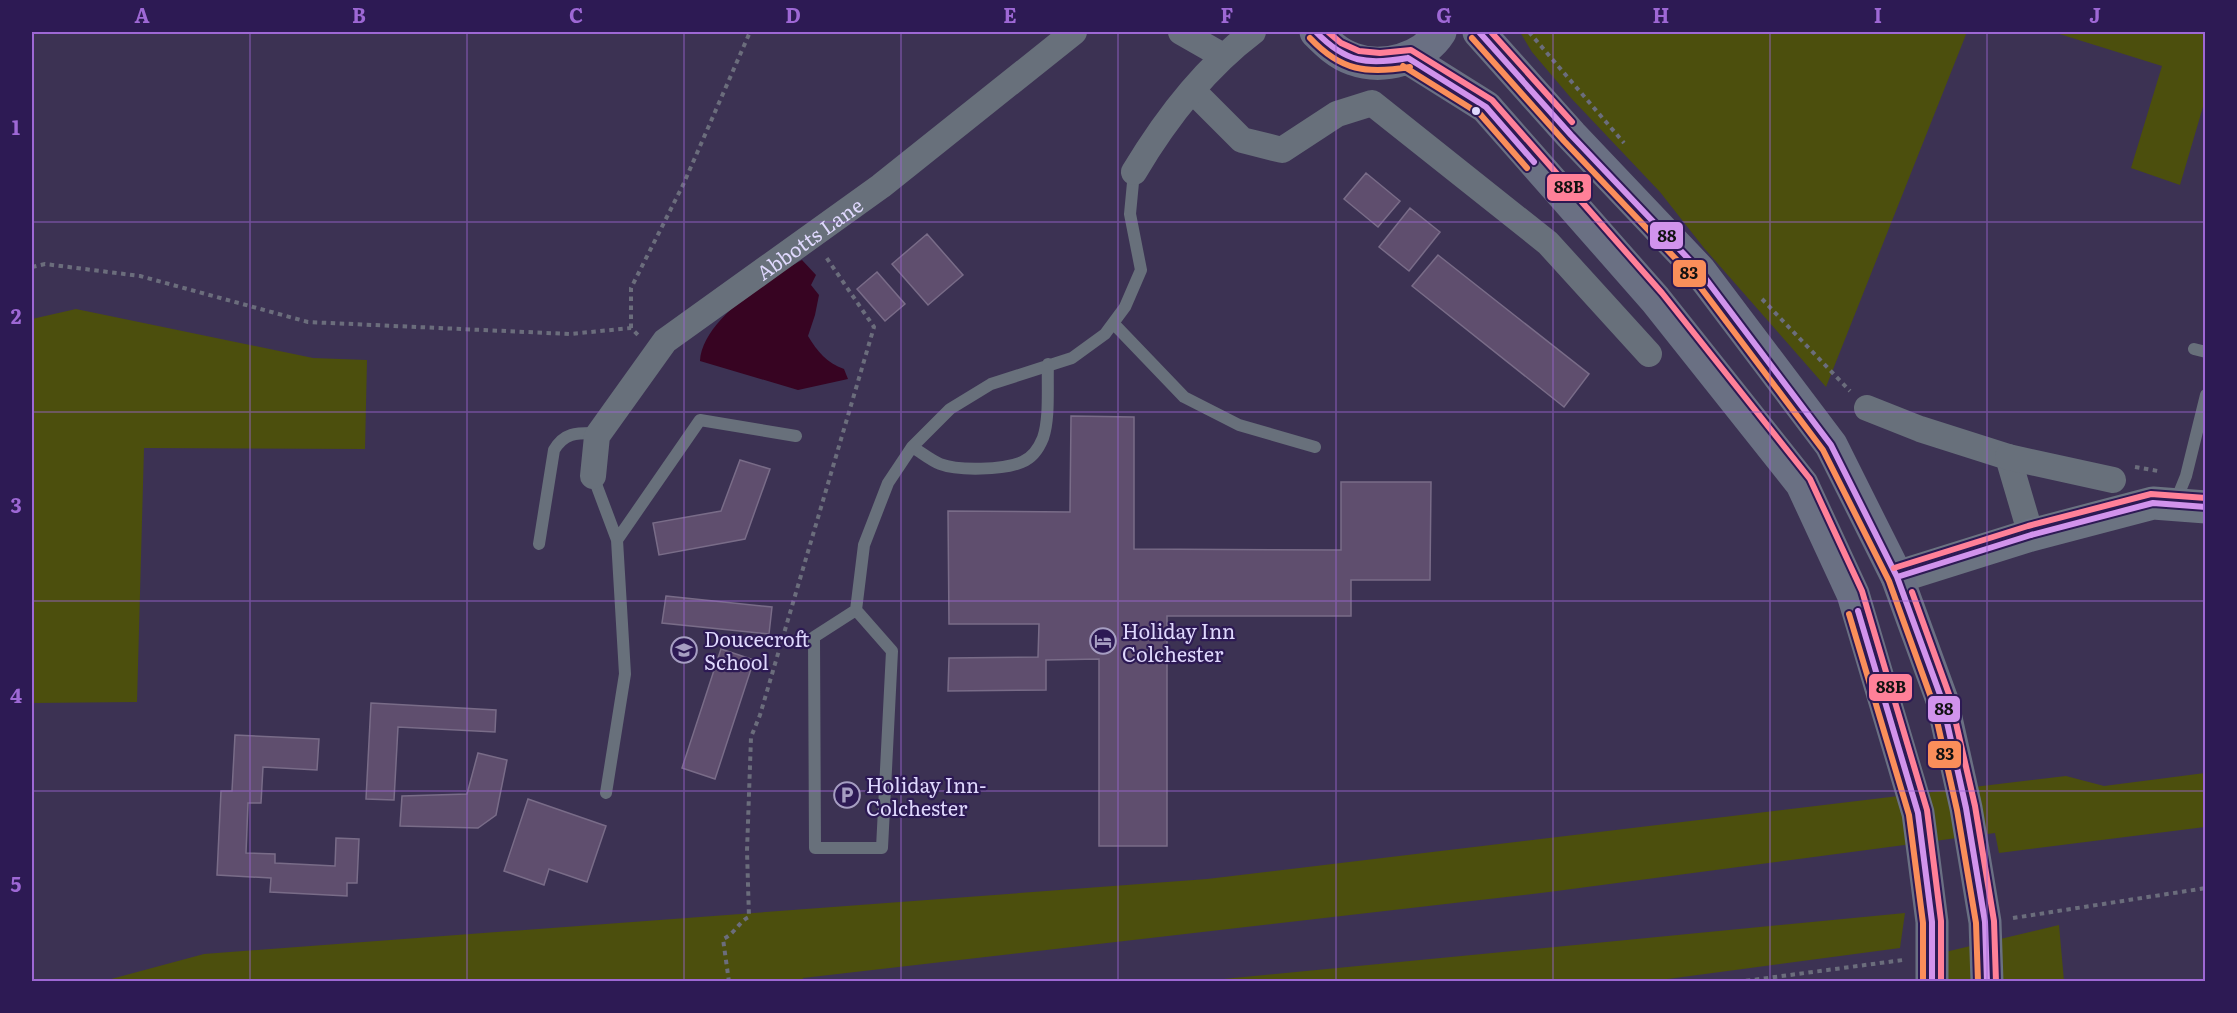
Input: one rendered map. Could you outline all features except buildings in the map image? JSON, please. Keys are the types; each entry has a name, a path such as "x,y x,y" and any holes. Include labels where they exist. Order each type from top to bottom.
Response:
{"main road":[{"path":"1316,32 1329,46 1354,60 1381,64 1408,58 1433,43 1440,32"},
{"path":"1479,32 1571,135 1699,270 1831,445 1897,577 1942,700 1966,808 1985,922 1987,981"},
{"path":"1408,58 1486,107 1655,299 1802,484 1853,594 1918,813 1932,922 1932,981"}],"street":[{"name":"Abbotts Lane","path":"593,476 599,432 665,341 881,186 1074,32"},
{"path":"1180,32 1223,56"},
{"path":"1134,172 1155,137 1193,91 1223,56 1253,32"},
{"path":"1193,91 1242,140 1282,150 1336,114 1372,103 1548,243 1649,354"},
{"path":"1867,408 1920,429 2008,457 2113,480"},
{"path":"2008,457 2031,535"},
{"path":"1897,577 2031,535 2153,503 2190,506"}],"lane":[{"path":"856,610 814,637 815,848 882,848 892,651 856,610 864,545 888,483 912,447 950,409 991,384 1072,358 1105,334 1125,307 1141,270 1130,214 1134,172"},
{"path":"1113,323 1184,397 1239,425 1315,447"},
{"path":"912,447 939,464 955,468 998,467 1022,462 1035,453 1043,437 1046,422 1048,364"},
{"path":"2190,506 2186,476 2205,395"},
{"path":"617,540 700,420 796,436"},
{"path":"539,544 554,450 560,440 574,434 599,432"},
{"path":"593,476 617,540 625,674 606,793"}],"path":[{"path":"655,356 631,328 631,288 683,185 750,32"},
{"path":"729,981 723,939 749,917 747,851 751,737 760,715 874,327 812,236"},
{"path":"32,267 45,264 140,276 308,322 570,334 631,328"},
{"path":"1985,922 2205,888"},
{"path":"1737,981 1894,961"}],"shaded area":[{"path":"1520,32 1967,32 1826,387 1704,248 1660,192 1571,98 1532,52"},
{"path":"2053,32 2205,32 2205,100 2180,185 2131,168 2162,66"},
{"path":"802,260 816,275 811,285 819,295 808,336 823,356 844,369 848,379 798,390 700,361 712,330 724,316 756,289"},
{"path":"76,309 313,358 367,360 365,449 144,448 137,702 32,703 32,319"},
{"path":"2205,773 2205,827 1999,853 1995,833 1549,892 803,978 803,981 100,982 204,954 1207,879 2066,776 2104,786"},
{"path":"1905,913 1900,948 1645,982 1203,981"},
{"path":"2059,925 2064,981 1918,982 1924,957"}],"transit line":[{"name":"88","path":"1316,32 1347,56 1369,61 1408,58"},
{"name":"88B","path":"1328,32 1341,43 1359,51 1380,53 1411,50 1492,100 1662,293 1810,479 1862,591 1927,810 1941,921 1941,982"},
{"name":"88","path":"1479,32 1571,135 1699,270 1831,445 1897,577 1942,700 1966,808 1985,922 1987,982"},
{"name":"88B","path":"1491,32 1572,122"},
{"name":"83","path":"1310,38 1321,49 1344,64 1355,68 1380,70 1410,67"},
{"name":"83","path":"1472,38 1564,141 1692,276 1823,450 1889,581 1933,703 1957,810 1976,923 1978,982"},
{"name":"88","path":"1408,58 1486,107 1534,162"},
{"name":"83","path":"1403,66 1480,114 1527,168"},
{"name":"88B","path":"1894,568 2028,526 2151,494 2206,498"},
{"name":"88","path":"1897,577 2031,535 2153,503 2206,507"},
{"name":"88B","path":"1912,592 1950,697 1975,806 1994,921 1996,982"},
{"name":"88","path":"1858,611 1918,813 1932,922 1932,982"},
{"name":"83","path":"1849,614 1909,815 1923,923 1923,982"}],"place":[{"name":"Holiday Inn Colchester","path":"1103,641"},
{"name":"Doucecroft School","path":"684,650"},
{"name":"Holiday Inn- Colchester","path":"847,795"}]}
